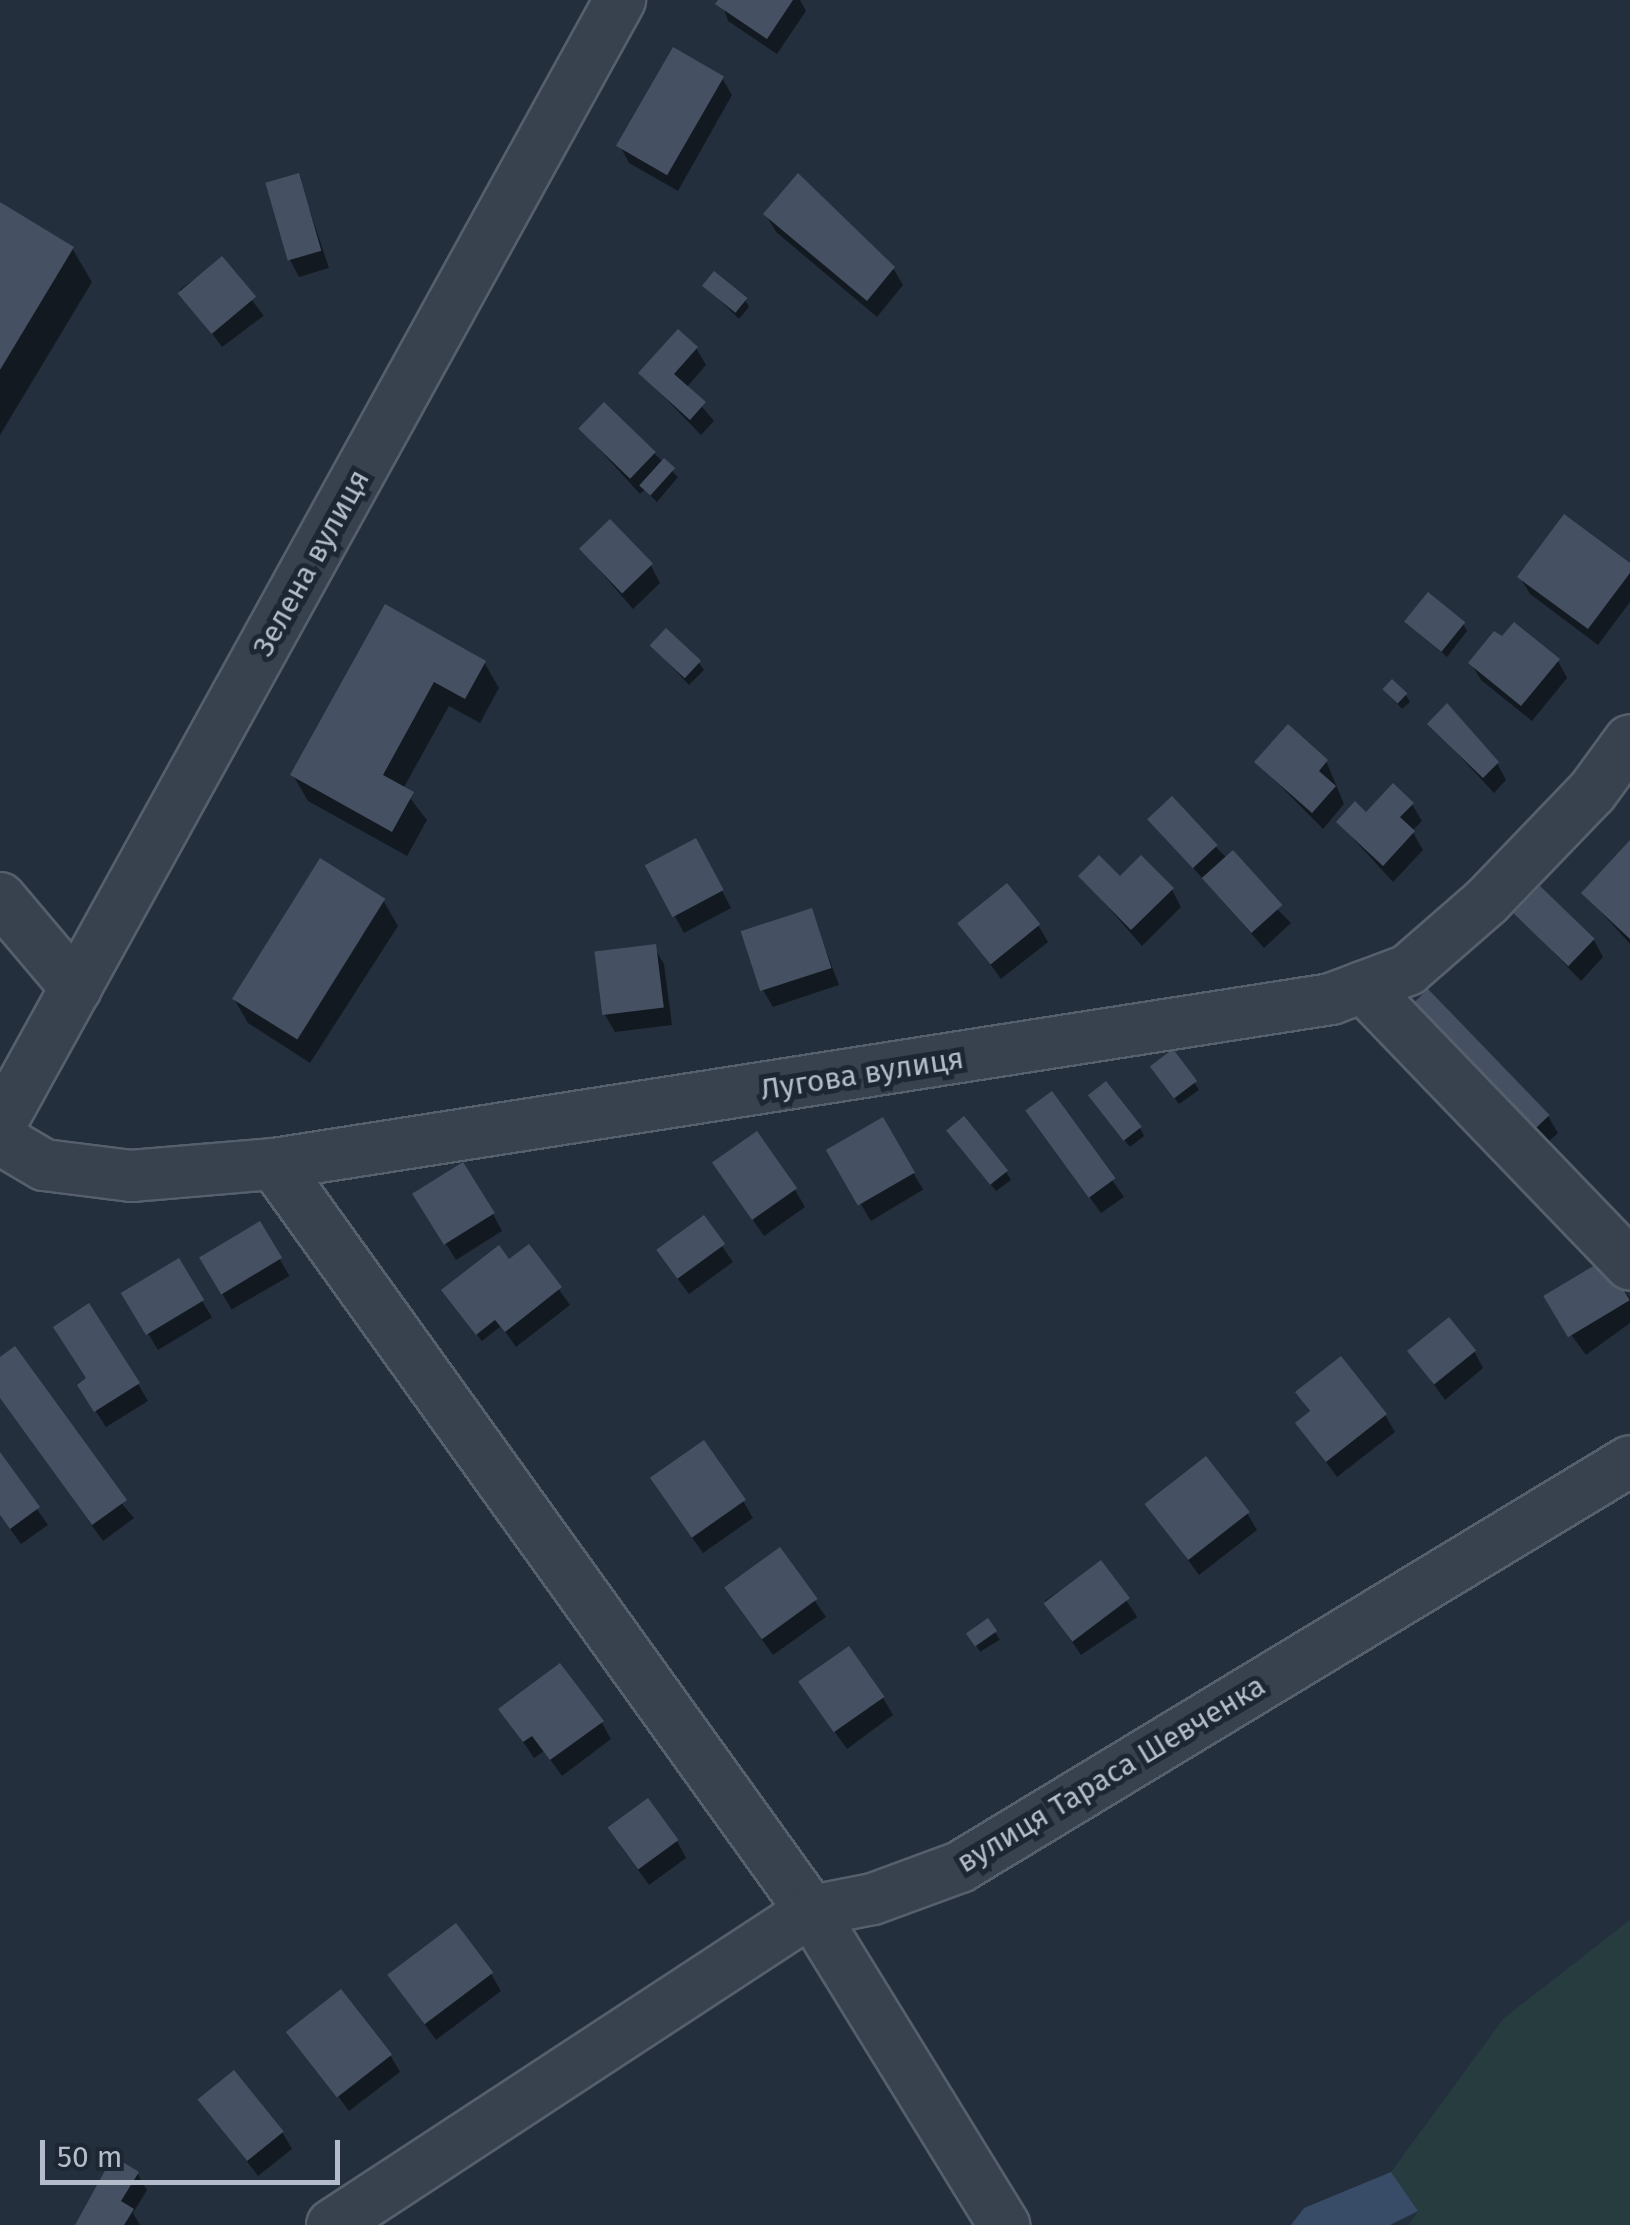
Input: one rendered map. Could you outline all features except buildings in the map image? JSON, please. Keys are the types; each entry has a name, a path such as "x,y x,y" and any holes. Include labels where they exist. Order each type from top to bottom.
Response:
{"street":[{"name":"Зелена вулиця","path":"0,1125 620,0"},
{"name":"Лугова вулиця","path":"0,1139 44,1165 131,1176 274,1164 1222,1019 1364,987 1408,970 1487,902 1592,792 1630,740"},
{"path":"0,898 76,988"},
{"path":"1364,987 1630,1264"},
{"path":"274,1164 810,1911 1004,2225"},
{"name":"вулиця Тараса Шевченка","path":"332,2225 810,1911 873,1899 960,1867 1630,1461"}],"green space":[{"path":"1630,1920 1630,2225 1409,2225 1418,2211 1391,2172 1504,2018"}],"water":[{"path":"1391,2172 1418,2211 1390,2225 1291,2225 1304,2208"}]}
